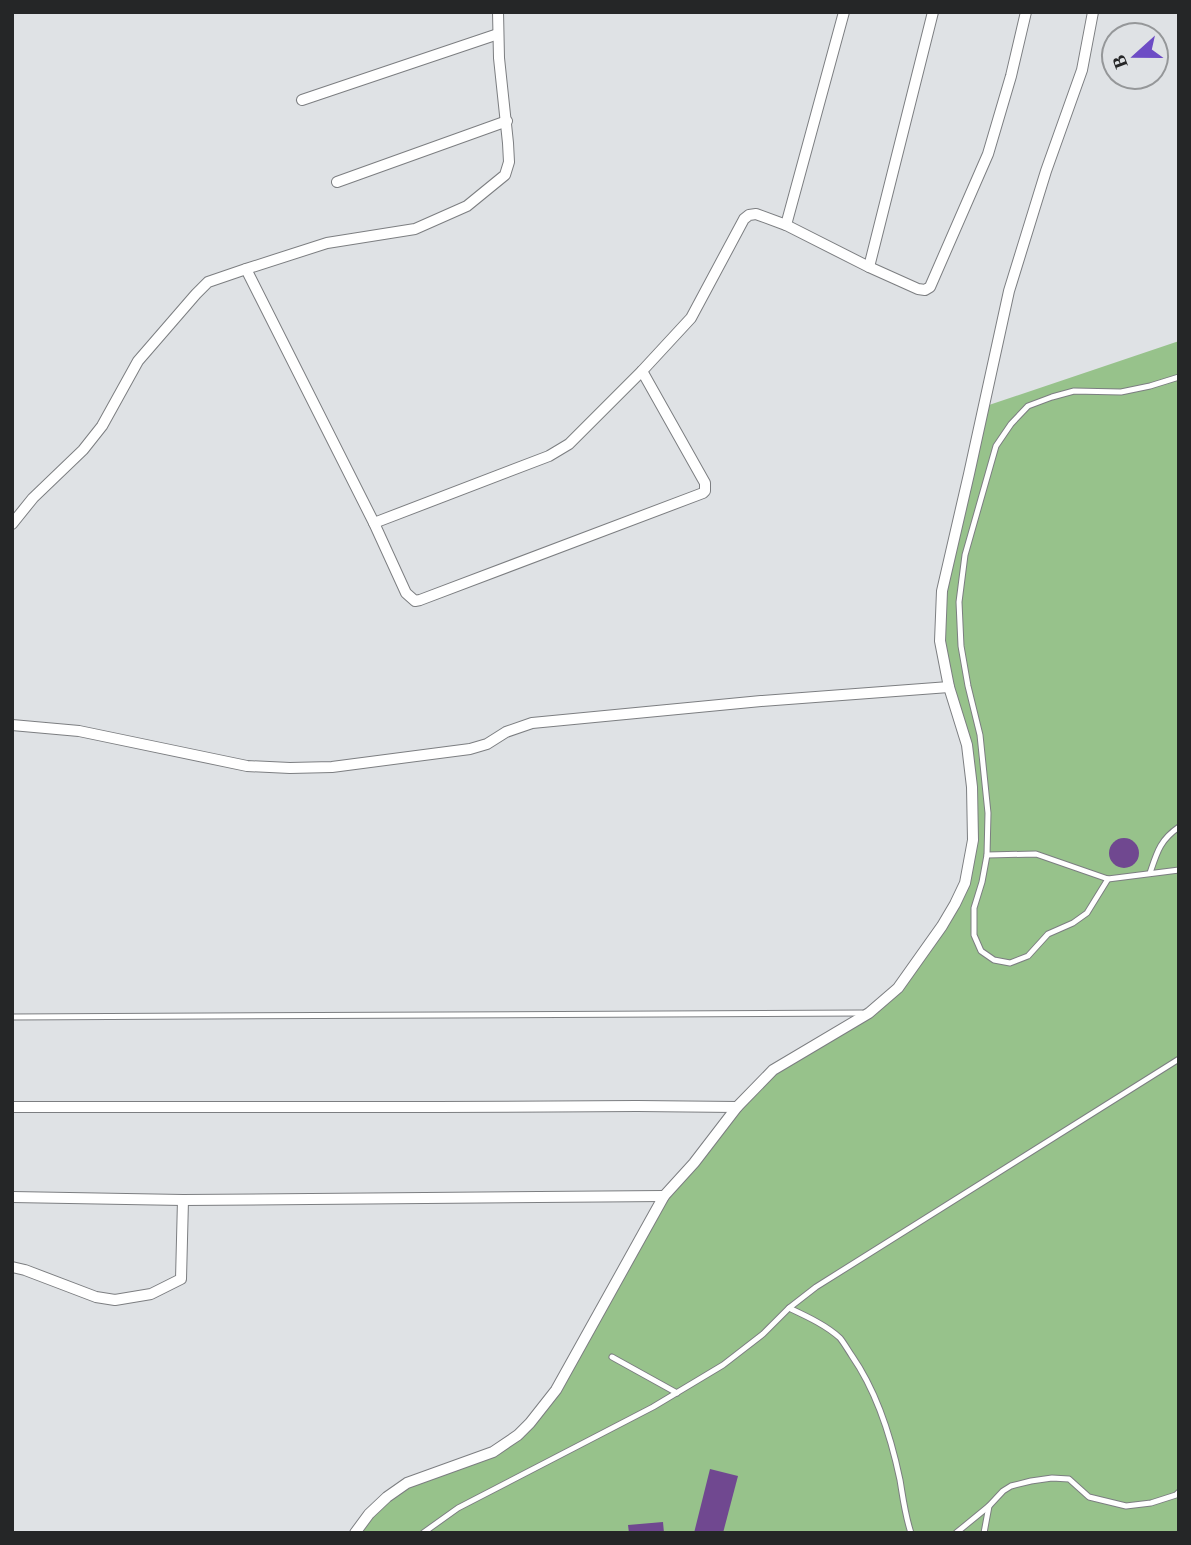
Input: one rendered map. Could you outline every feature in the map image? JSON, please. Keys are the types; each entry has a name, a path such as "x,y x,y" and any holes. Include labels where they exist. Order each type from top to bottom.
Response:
{"street":[{"path":"12,524 33,498 83,450 102,426 138,360 208,282 327,243 415,229 467,205 505,175 509,162 498,12"},
{"path":"786,225 844,12"},
{"path":"869,267 933,12"},
{"path":"374,523 549,456 569,444 691,318 744,219 749,215 756,214 786,225 918,289 925,290 930,287 988,154 1027,12"},
{"path":"355,1533 369,1514 407,1483 493,1452 530,1423 556,1390 664,1196 694,1163 737,1107 773,1070 869,1013 898,988 942,926 965,883 973,839 972,787 967,745 949,687 940,641 942,591 1009,291 1046,171 1082,70 1093,12"},
{"path":"302,100 498,34"},
{"path":"337,182 506,121"},
{"path":"246,269 374,523 406,593 415,601 701,495 705,491 705,483 642,371"},
{"path":"12,725 79,731 247,766 332,767 470,749 532,723 761,701 949,687"},
{"path":"12,1107 737,1107"},
{"path":"12,1197 183,1200 664,1196"},
{"path":"12,1268 25,1270 96,1297 115,1300 151,1294 181,1279 183,1200"}],"lane":[{"path":"1108,879 1087,913 1073,923 1048,934 1028,956 1010,963 994,961 981,951 974,935 974,908 987,855 988,813 980,735 961,646 959,602 965,555 996,446 1028,406 1074,391 1121,391 1179,377"},
{"path":"1150,873 1158,848 1168,835 1179,827"},
{"path":"987,855 1036,854 1108,879 1179,870"},
{"path":"12,1017 869,1013"},
{"path":"423,1533 458,1508 653,1408 723,1365 816,1287 1179,1059"},
{"path":"789,1308 817,1322 839,1338 861,1369 877,1399 911,1533"},
{"path":"612,1357 677,1393"},
{"path":"956,1533 1011,1486 1052,1478 1069,1479 1089,1497 1126,1506 1151,1503 1179,1492"},
{"path":"984,1533 989,1506"}],"green space":[{"path":"1179,341 1179,1533 360,1533 390,1500 408,1488 495,1456 520,1439 667,1198 775,1074 872,1017 947,928 978,840 977,785 972,745 954,686 945,641 947,591 989,405"}],"building":[{"path":"1124,838 1135,842 1139,853 1135,864 1124,868 1113,864 1109,853 1113,842"},
{"path":"710,1469 738,1476 723,1533 694,1533"},
{"path":"663,1522 664,1533 629,1533 628,1525"}]}
